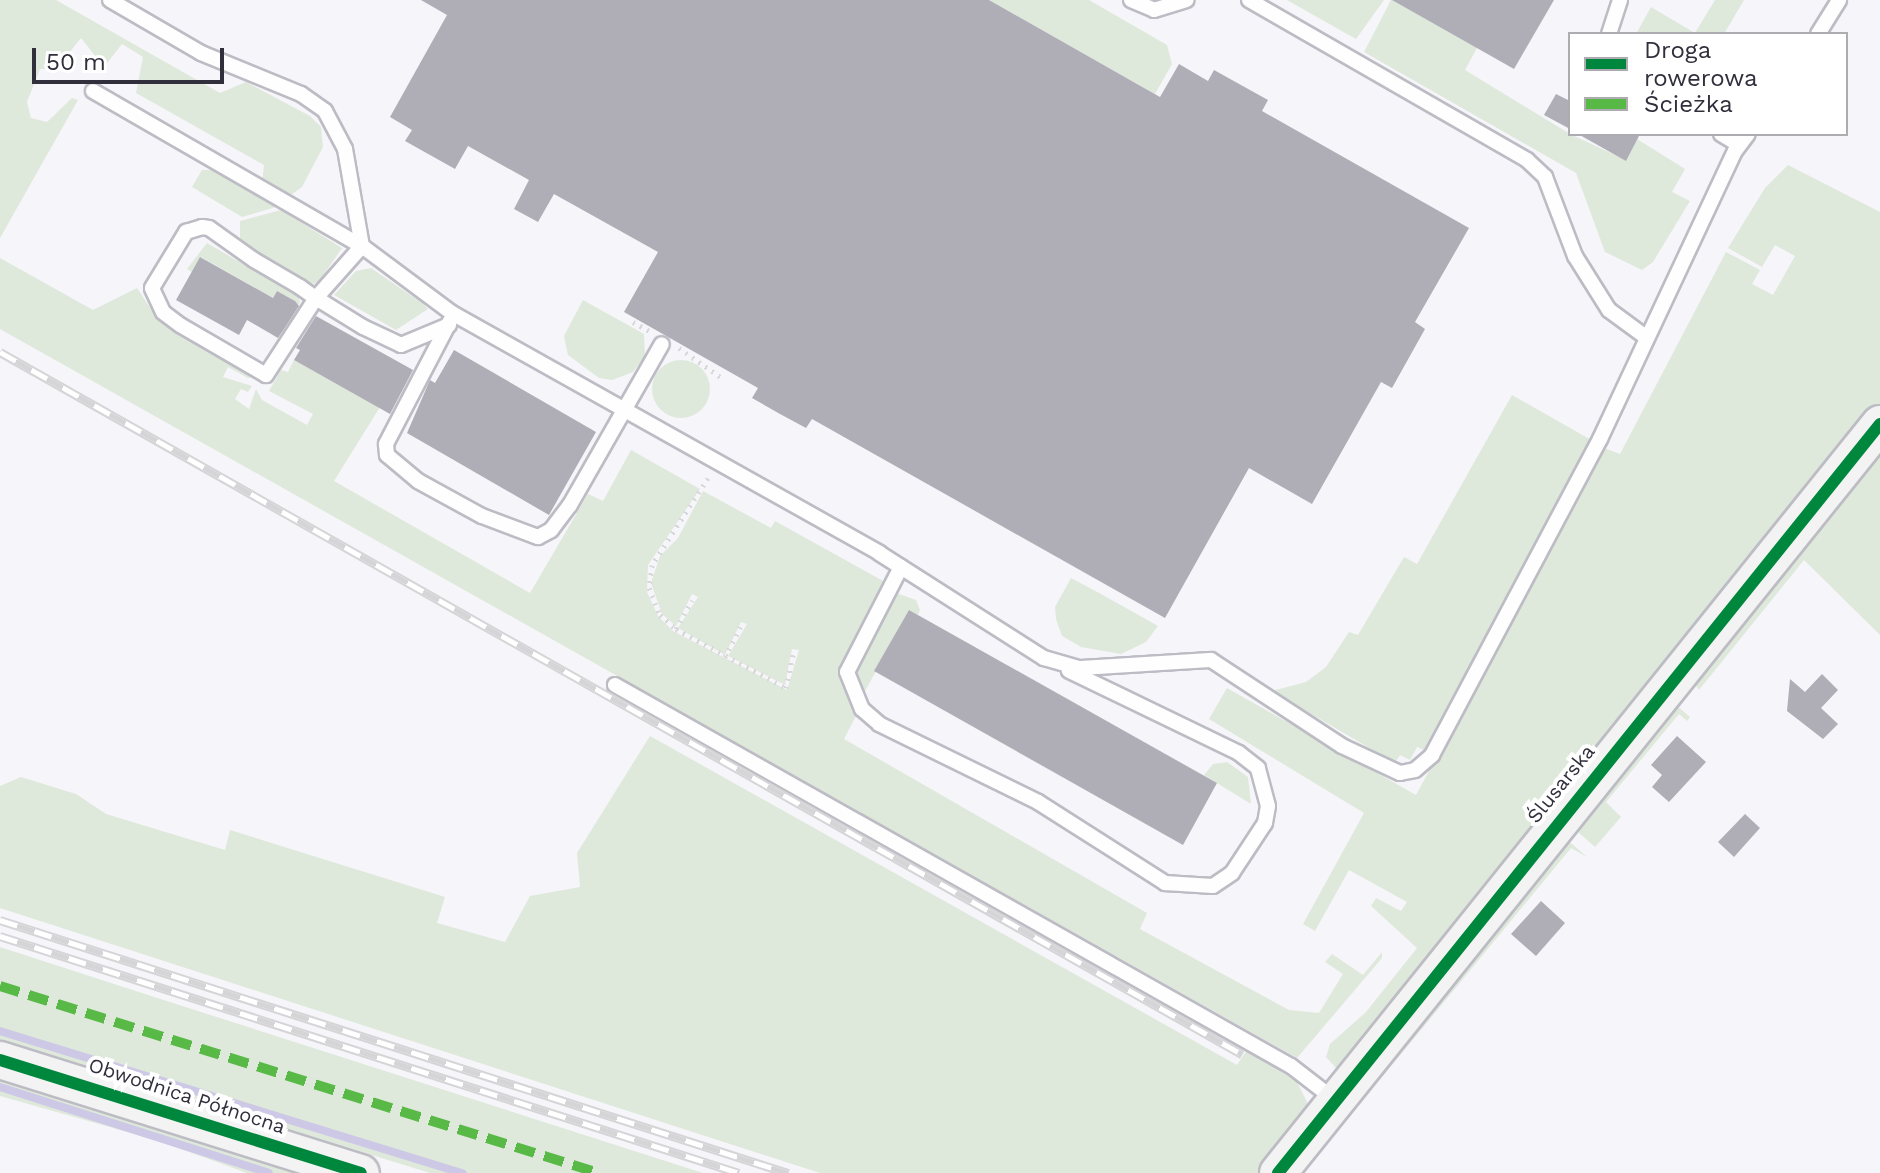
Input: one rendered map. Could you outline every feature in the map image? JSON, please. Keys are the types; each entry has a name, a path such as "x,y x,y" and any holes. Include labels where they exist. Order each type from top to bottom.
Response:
{"street":[{"name":"Ślusarska","path":"1278,1173 1880,424"},
{"name":"Obwodnica Północna","path":"0,1060 361,1173"}],"lane":[{"path":"110,0 201,53 301,94 333,118 349,161 362,246"},
{"path":"1131,0 1154,10 1187,0"},
{"path":"1249,0 1527,160 1545,177 1575,256 1609,310 1647,338"},
{"path":"1610,32 1620,0"},
{"path":"1819,32 1839,0"},
{"path":"93,91 362,246 450,319 626,409 718,461 901,567 1044,658 1239,753 1258,768 1268,806 1265,823 1232,873 1213,886 1165,883 1038,802 879,724 862,709 847,672 901,567"},
{"path":"1044,658 1080,668 1211,660 1342,746 1391,771 1415,770 1432,755 1600,439 1744,139"},
{"path":"362,246 316,298 266,375 180,325 163,312 152,288 186,232 202,227 316,298 401,345 450,319"},
{"path":"450,319 386,444 387,455 418,481 482,516 538,537 551,530 662,344"},
{"path":"615,685 1291,1066 1336,1100"}],"path":[{"path":"718,461 649,573 656,607 676,629 786,688 793,654"},
{"path":"676,629 692,600"},
{"path":"725,657 740,627"}],"green space":[{"path":"0,0 56,0 220,93 246,82 310,116 321,127 323,147 302,187 288,197 262,184 264,165 136,93 143,57 122,44 104,67 81,38 57,68 40,69 27,102 31,118 47,122 72,98 78,100 0,238"},
{"path":"989,0 1089,0 1167,45 1172,64 1155,94"},
{"path":"1287,0 1384,0 1356,39"},
{"path":"1391,0 1416,0 1477,48 1465,70 1568,133 1568,136 1574,136 1626,160 1637,139 1685,169 1672,192 1690,201 1653,262 1642,270 1605,252 1576,173 1364,52"},
{"path":"1715,0 1744,0 1725,32 1696,32"},
{"path":"1651,7 1693,32 1637,32"},
{"path":"1788,165 1880,212 1880,410 1347,1063 1336,1068 1326,1057 1330,1044 1366,1012 1417,948 1371,906 1376,898 1401,911 1407,902 1349,870 1315,931 1303,924 1364,813 1209,719 1227,688 1416,795 1604,448 1620,454 1726,252 1760,270 1752,284 1773,295 1795,256 1775,245 1762,267 1728,248 1765,188"},
{"path":"202,170 213,170 276,207 242,217 192,187"},
{"path":"281,210 342,248 318,283 309,284 252,252 240,238 240,221"},
{"path":"207,243 298,296 300,302 283,333 279,330 295,301 277,291 273,298 201,257 192,272 187,269"},
{"path":"0,258 93,310 137,288 159,321 257,376 248,378 228,367 223,377 252,386 248,392 241,389 235,399 249,409 256,389 262,400 307,425 313,414 269,391 281,370 288,372 294,360 380,407 334,481 530,593 588,494 603,501 631,450 700,489 648,565 647,592 658,616 673,631 787,690 799,650 792,649 785,685 728,656 747,624 741,622 725,655 678,628 698,597 692,594 676,626 662,614 651,583 660,556 678,538 703,491 771,528 775,521 885,582 840,673 857,714 844,739 1147,913 1140,929 1289,1010 1319,1013 1343,974 1325,962 1332,954 1363,975 1382,952 1382,958 1297,1058 0,329"},
{"path":"371,268 428,309 396,330 334,295 356,271"},
{"path":"583,300 644,334 645,356 633,372 612,380 599,378 568,355 564,336"},
{"path":"681,360 692,362 701,369 708,378 708,400 701,409 692,416 681,418 670,416 661,409 654,400 652,389 654,378 661,369 670,362"},
{"path":"1512,395 1593,441 1428,752 1417,747 1410,760 1400,755 1395,763 1272,691 1306,682 1326,667 1349,632 1358,635 1404,557 1417,564"},
{"path":"1880,441 1880,635 1804,560 1699,690 1689,676"},
{"path":"1071,578 1158,626 1146,642 1121,654 1081,647 1062,636 1056,619 1055,607"},
{"path":"896,593 916,600 920,610 918,615 909,610 863,695 854,680 857,666"},
{"path":"1670,700 1690,717 1687,721 1679,714 1606,802 1621,817 1595,847 1579,833 1577,819"},
{"path":"650,736 1237,1065 1247,1050 1297,1082 1309,1106 1265,1173 820,1173 0,908 0,786 21,777 76,794 106,814 225,850 230,830 445,897 437,923 505,942 530,896 580,887 577,853"},
{"path":"1227,762 1248,777 1251,804 1204,775 1213,764"},
{"path":"1558,842 1571,843 1587,857 1571,848 1303,1173 1290,1173"},
{"path":"0,947 703,1173 430,1173 0,1040"},
{"path":"0,1079 302,1173 247,1173 159,1141 0,1096"}],"building":[{"path":"421,0 989,0 1160,97 1179,64 1208,81 1214,70 1268,100 1262,111 1469,228 1415,322 1425,329 1392,388 1381,382 1312,504 1249,468 1165,618 812,419 806,428 780,414 752,398 758,388 624,312 658,252 554,194 538,222 514,209 529,180 468,146 455,169 405,141 412,130 390,117 447,15"},
{"path":"1392,0 1554,0 1514,69"},
{"path":"1556,94 1568,100 1568,128 1544,115"},
{"path":"1582,136 1639,136 1626,161"},
{"path":"200,257 273,298 277,291 295,301 299,306 278,338 247,320 239,335 176,300"},
{"path":"316,316 413,370 390,414 294,360 300,350 296,348"},
{"path":"454,350 596,432 549,515 407,433 430,380 435,383"},
{"path":"909,610 1217,783 1183,845 874,671"},
{"path":"1822,674 1838,690 1821,708 1838,724 1823,739 1787,711 1790,679 1805,692"},
{"path":"1677,736 1706,762 1669,802 1652,787 1662,775 1651,765"},
{"path":"1745,814 1760,828 1734,857 1718,842"},
{"path":"1541,901 1565,923 1536,956 1511,934"}],"waterway":[{"path":"0,1031 463,1173"},
{"path":"0,1087 269,1173"}],"railway":[{"path":"0,352 1242,1054"},
{"path":"0,920 788,1173"},
{"path":"0,936 739,1173"}],"marked path":[{"path":"0,986 599,1173"}],"cycle path":[{"path":"1278,1173 1880,424"},
{"path":"0,1060 361,1173"}]}
